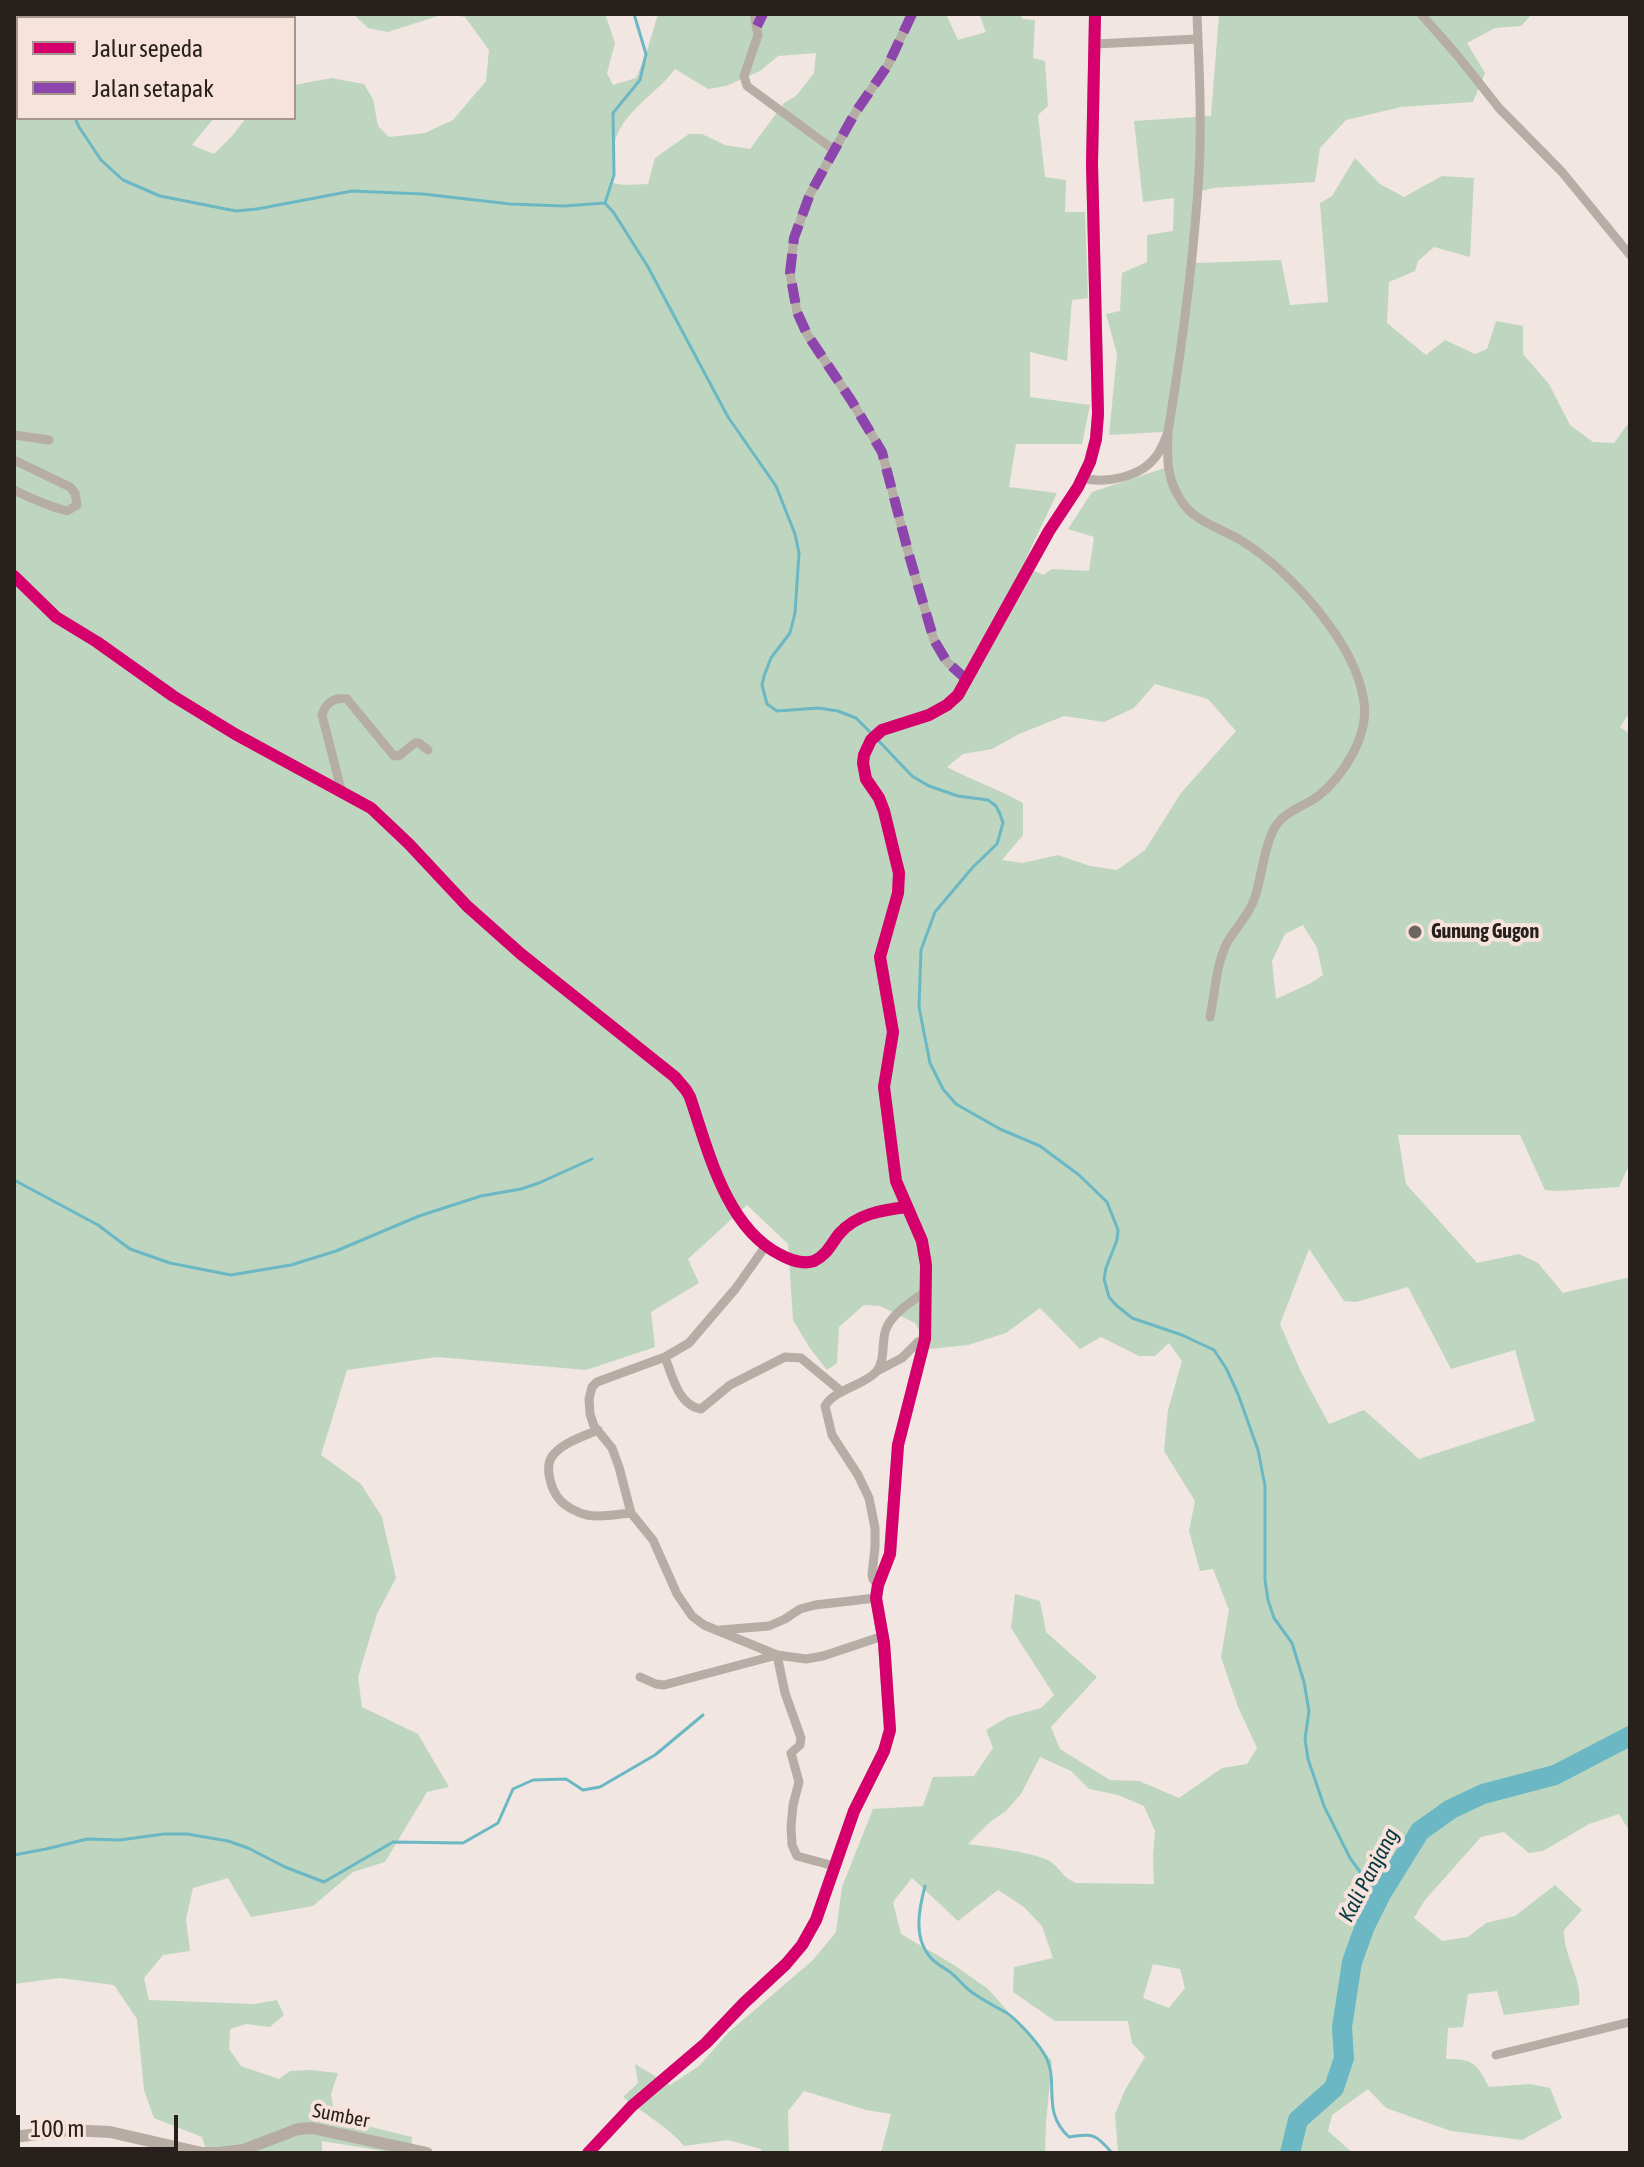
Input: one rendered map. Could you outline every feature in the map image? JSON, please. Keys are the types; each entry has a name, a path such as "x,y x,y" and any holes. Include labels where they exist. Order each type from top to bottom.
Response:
{"street":[{"path":"754,14 757,39 744,76 747,86 834,150"},
{"path":"757,26 763,14"},
{"path":"912,14 888,65 855,113 810,194 794,238 790,273 797,312 807,334 882,452 934,640 947,662 967,680"},
{"path":"877,1591 890,1554 898,1445 925,1339 926,1265 922,1241 896,1181 884,1087 893,1032 880,957 900,879 884,811 864,774 863,759 874,737 889,727 941,709 958,695 1090,462 1098,414 1092,164 1095,14"},
{"path":"1197,14 1200,169 1190,289 1168,432 1167,471 1183,504 1200,518 1265,557 1315,606 1353,667 1364,701 1364,720 1359,738 1335,781 1276,825 1255,897 1242,923 1227,942 1218,970 1210,1017"},
{"path":"1421,14 1499,108 1562,172 1630,255"},
{"path":"1095,44 1198,39"},
{"path":"1082,478 1113,480 1146,466 1159,453 1168,432"},
{"path":"14,435 49,440"},
{"path":"14,460 70,487 75,493 77,505 67,511 54,508 14,490"},
{"path":"14,576 56,617 173,696 235,734 371,808 404,838 467,906 521,954 675,1077 690,1097 719,1180 748,1230 765,1247 794,1261 808,1263 827,1252 843,1230 860,1218 877,1211 907,1207"},
{"path":"342,793 322,715 325,706 333,700 347,699 394,756 415,743 428,750"},
{"path":"765,1247 736,1288 695,1337 680,1350 603,1378 592,1387 590,1414 616,1457 631,1513 653,1540 692,1616 704,1625 777,1655 806,1659 883,1636"},
{"path":"877,1371 890,1323 926,1291"},
{"path":"588,2153 632,2106 706,2043 794,1956 816,1920 854,1811 887,1744 890,1730 883,1636 872,1575 875,1528 869,1498 833,1437 825,1406 842,1392 902,1358 925,1339"},
{"path":"665,1357 682,1396 688,1405 698,1410 730,1385 785,1357 801,1358 842,1392"},
{"path":"598,1430 577,1439 551,1457 549,1475 552,1485 561,1501 586,1515 631,1513"},
{"path":"717,1630 769,1626 800,1609 877,1591"},
{"path":"640,1677 664,1685 777,1655"},
{"path":"777,1655 785,1693 801,1738 800,1745 791,1753 799,1782 791,1818 793,1850 797,1856 834,1866"},
{"path":"1496,2055 1630,2022"},
{"name":"Sumber","path":"14,2137 68,2130 110,2132 202,2153 219,2153 243,2150 298,2129 312,2128 427,2153"}],"green space":[{"path":"14,14 55,14 16,16 16,120 212,120 192,145 214,154 244,120 296,120 296,85 332,78 364,84 373,99 378,126 389,137 425,133 453,120 486,81 489,50 465,17 450,14 605,14 615,43 607,73 613,85 636,78 658,14 946,14 958,40 986,32 979,14 1021,14 1022,19 1035,20 1033,58 1045,61 1048,106 1038,115 1045,177 1066,180 1065,212 1085,212 1088,298 1072,300 1067,361 1030,352 1030,397 1090,405 1082,444 1016,444 1009,487 1057,493 1023,565 1043,575 1052,569 1089,571 1094,537 1068,529 1092,492 1165,468 1163,432 1109,435 1117,354 1106,314 1120,311 1122,273 1147,262 1147,235 1173,231 1174,198 1143,202 1134,121 1211,116 1219,14 1532,14 1521,26 1495,28 1467,43 1485,73 1473,102 1401,107 1346,120 1320,148 1315,182 1213,188 1198,192 1196,263 1281,260 1290,305 1328,302 1320,203 1332,196 1355,158 1380,184 1404,197 1442,176 1474,178 1470,257 1434,247 1418,261 1415,271 1389,282 1387,323 1426,355 1445,340 1475,354 1487,349 1496,321 1523,326 1523,354 1549,384 1570,425 1593,442 1614,443 1630,421 1630,712 1620,727 1630,734 1630,1163 1619,1187 1545,1190 1520,1135 1398,1135 1406,1184 1477,1263 1519,1254 1538,1263 1563,1293 1630,1277 1630,1832 1619,1814 1589,1824 1543,1851 1529,1853 1504,1832 1481,1837 1425,1900 1414,1918 1442,1941 1468,1937 1486,1923 1515,1916 1555,1885 1582,1910 1564,1930 1566,1949 1578,1986 1579,2005 1504,2015 1497,1991 1468,1994 1463,2027 1448,2028 1446,2059 1473,2064 1489,2087 1530,2084 1550,2088 1562,2118 1522,2140 1451,2131 1386,2108 1368,2089 1332,2115 1328,2131 1353,2153 1118,2153 1115,2114 1145,2057 1132,2043 1128,2021 1055,2021 1013,1992 1014,1967 1053,1958 1042,1926 1024,1907 998,1890 958,1921 912,1878 893,1902 901,1934 988,1989 1052,2061 1045,2153 881,2153 891,2114 866,2110 804,2091 788,2111 789,2153 762,2153 761,2149 728,2140 684,2146 663,2126 623,2097 638,2083 635,2064 670,2085 699,2066 729,2032 813,1960 836,1932 842,1887 873,1809 923,1806 933,1777 974,1776 993,1748 986,1730 1008,1717 1041,1708 1054,1695 1011,1628 1015,1594 1040,1601 1046,1632 1097,1677 1051,1727 1060,1749 1110,1780 1139,1781 1179,1798 1222,1768 1247,1764 1257,1748 1238,1707 1221,1657 1229,1610 1213,1569 1200,1571 1189,1531 1195,1501 1164,1451 1168,1410 1182,1361 1169,1343 1155,1356 1139,1356 1101,1337 1080,1349 1040,1308 1006,1333 968,1345 929,1349 915,1323 880,1306 864,1305 839,1327 837,1363 827,1370 793,1320 788,1244 747,1205 688,1259 699,1283 651,1312 655,1347 586,1370 437,1357 347,1370 321,1455 361,1484 382,1517 396,1578 377,1614 358,1677 362,1707 418,1734 449,1787 427,1792 385,1862 353,1872 313,1906 251,1917 228,1878 193,1888 186,1919 190,1951 163,1955 144,1978 149,2000 254,2004 277,2000 284,2015 270,2027 246,2024 230,2029 229,2049 241,2066 279,2079 290,2071 338,2073 331,2094 335,2118 412,2137 411,2153 322,2141 322,2153 207,2153 202,2137 154,2118 144,2090 137,2019 114,1985 60,1978 14,1984","holes":["816,53 814,73 796,96 784,103 750,149 725,145 702,134 689,134 655,158 648,184 613,183 613,148 618,132 632,112 675,69 708,89 726,86 760,71 778,56","1155,684 1208,699 1236,731 1181,793 1145,850 1117,870 1090,866 1058,855 1022,863 1002,860 1023,835 1023,803 947,767 963,754 992,749 1064,716 1104,722 1134,708","1303,925 1317,948 1323,975 1276,999 1272,961 1285,934","1309,1249 1344,1301 1356,1302 1408,1287 1451,1369 1515,1350 1535,1421 1419,1459 1364,1410 1329,1424 1280,1324","1040,1757 1071,1771 1089,1789 1118,1795 1144,1806 1155,1831 1154,1884 1076,1883 1045,1859 968,1844 1021,1794","1153,1964 1180,1969 1185,1988 1169,2008 1143,1998"]},
{"path":"353,14 444,14 388,32 368,28"}],"waterway":[{"path":"605,203 614,175 613,113 640,80 646,54 634,14"},
{"path":"76,120 101,160 123,180 160,196 236,211 352,191 423,194 510,204 564,206 605,203 648,267 728,417 776,486 795,534 799,553 795,613 790,633 771,658 764,676 762,685 767,704 777,711 818,708 838,711 856,718 871,733"},
{"path":"876,738 912,776 958,796 988,800 1000,814 1003,823 997,844 935,912 921,950 919,1007 930,1063 943,1089 956,1104 1000,1129 1040,1146 1079,1175 1107,1202 1118,1230 1104,1279 1109,1297 1116,1305 1132,1318 1214,1350 1226,1368 1258,1450 1265,1486 1265,1580 1268,1600 1274,1618 1292,1643 1304,1682 1309,1711 1305,1739 1308,1759 1324,1806 1350,1858 1381,1894"},
{"path":"14,1180 98,1225 130,1249 170,1263 231,1275 291,1265 336,1251 419,1216 481,1196 521,1189 592,1159"},
{"path":"14,1855 87,1839 120,1840 187,1834 248,1848 324,1882 393,1842 463,1843 498,1823 513,1789 533,1780 566,1779 583,1790 600,1787 655,1755 703,1715"},
{"name":"Kali Panjang","path":"1290,2153 1298,2120 1334,2088 1344,2058 1342,2027 1352,1962 1381,1894 1420,1831 1451,1809 1483,1794 1555,1775 1630,1736"},
{"path":"925,1886 919,1913 919,1932 930,1957 973,1993 1009,2015 1036,2042 1051,2074 1055,2116 1069,2137 1094,2136 1112,2153"}],"marked path":[{"path":"757,26 763,14"},
{"path":"912,14 888,65 855,113 810,194 794,238 790,273 797,312 807,334 882,452 934,640 947,662 967,680"}],"cycle path":[{"path":"588,2153 632,2106 706,2043 802,1945 816,1920 854,1811 884,1751 890,1730 884,1643 876,1598 890,1554 898,1445 925,1339 926,1265 922,1241 896,1181 884,1087 893,1032 880,957 898,893 899,873 884,811 866,779 863,763 871,740 882,730 929,715 958,695 1090,462 1098,414 1092,164 1095,14"},
{"path":"14,576 56,617 173,696 235,734 371,808 467,906 521,954 675,1077 690,1097 721,1185 745,1226 761,1242 787,1258 810,1262 822,1256 839,1234 861,1217 907,1207"}],"place":[{"name":"Gunung Gugon","path":"1415,932"}]}
